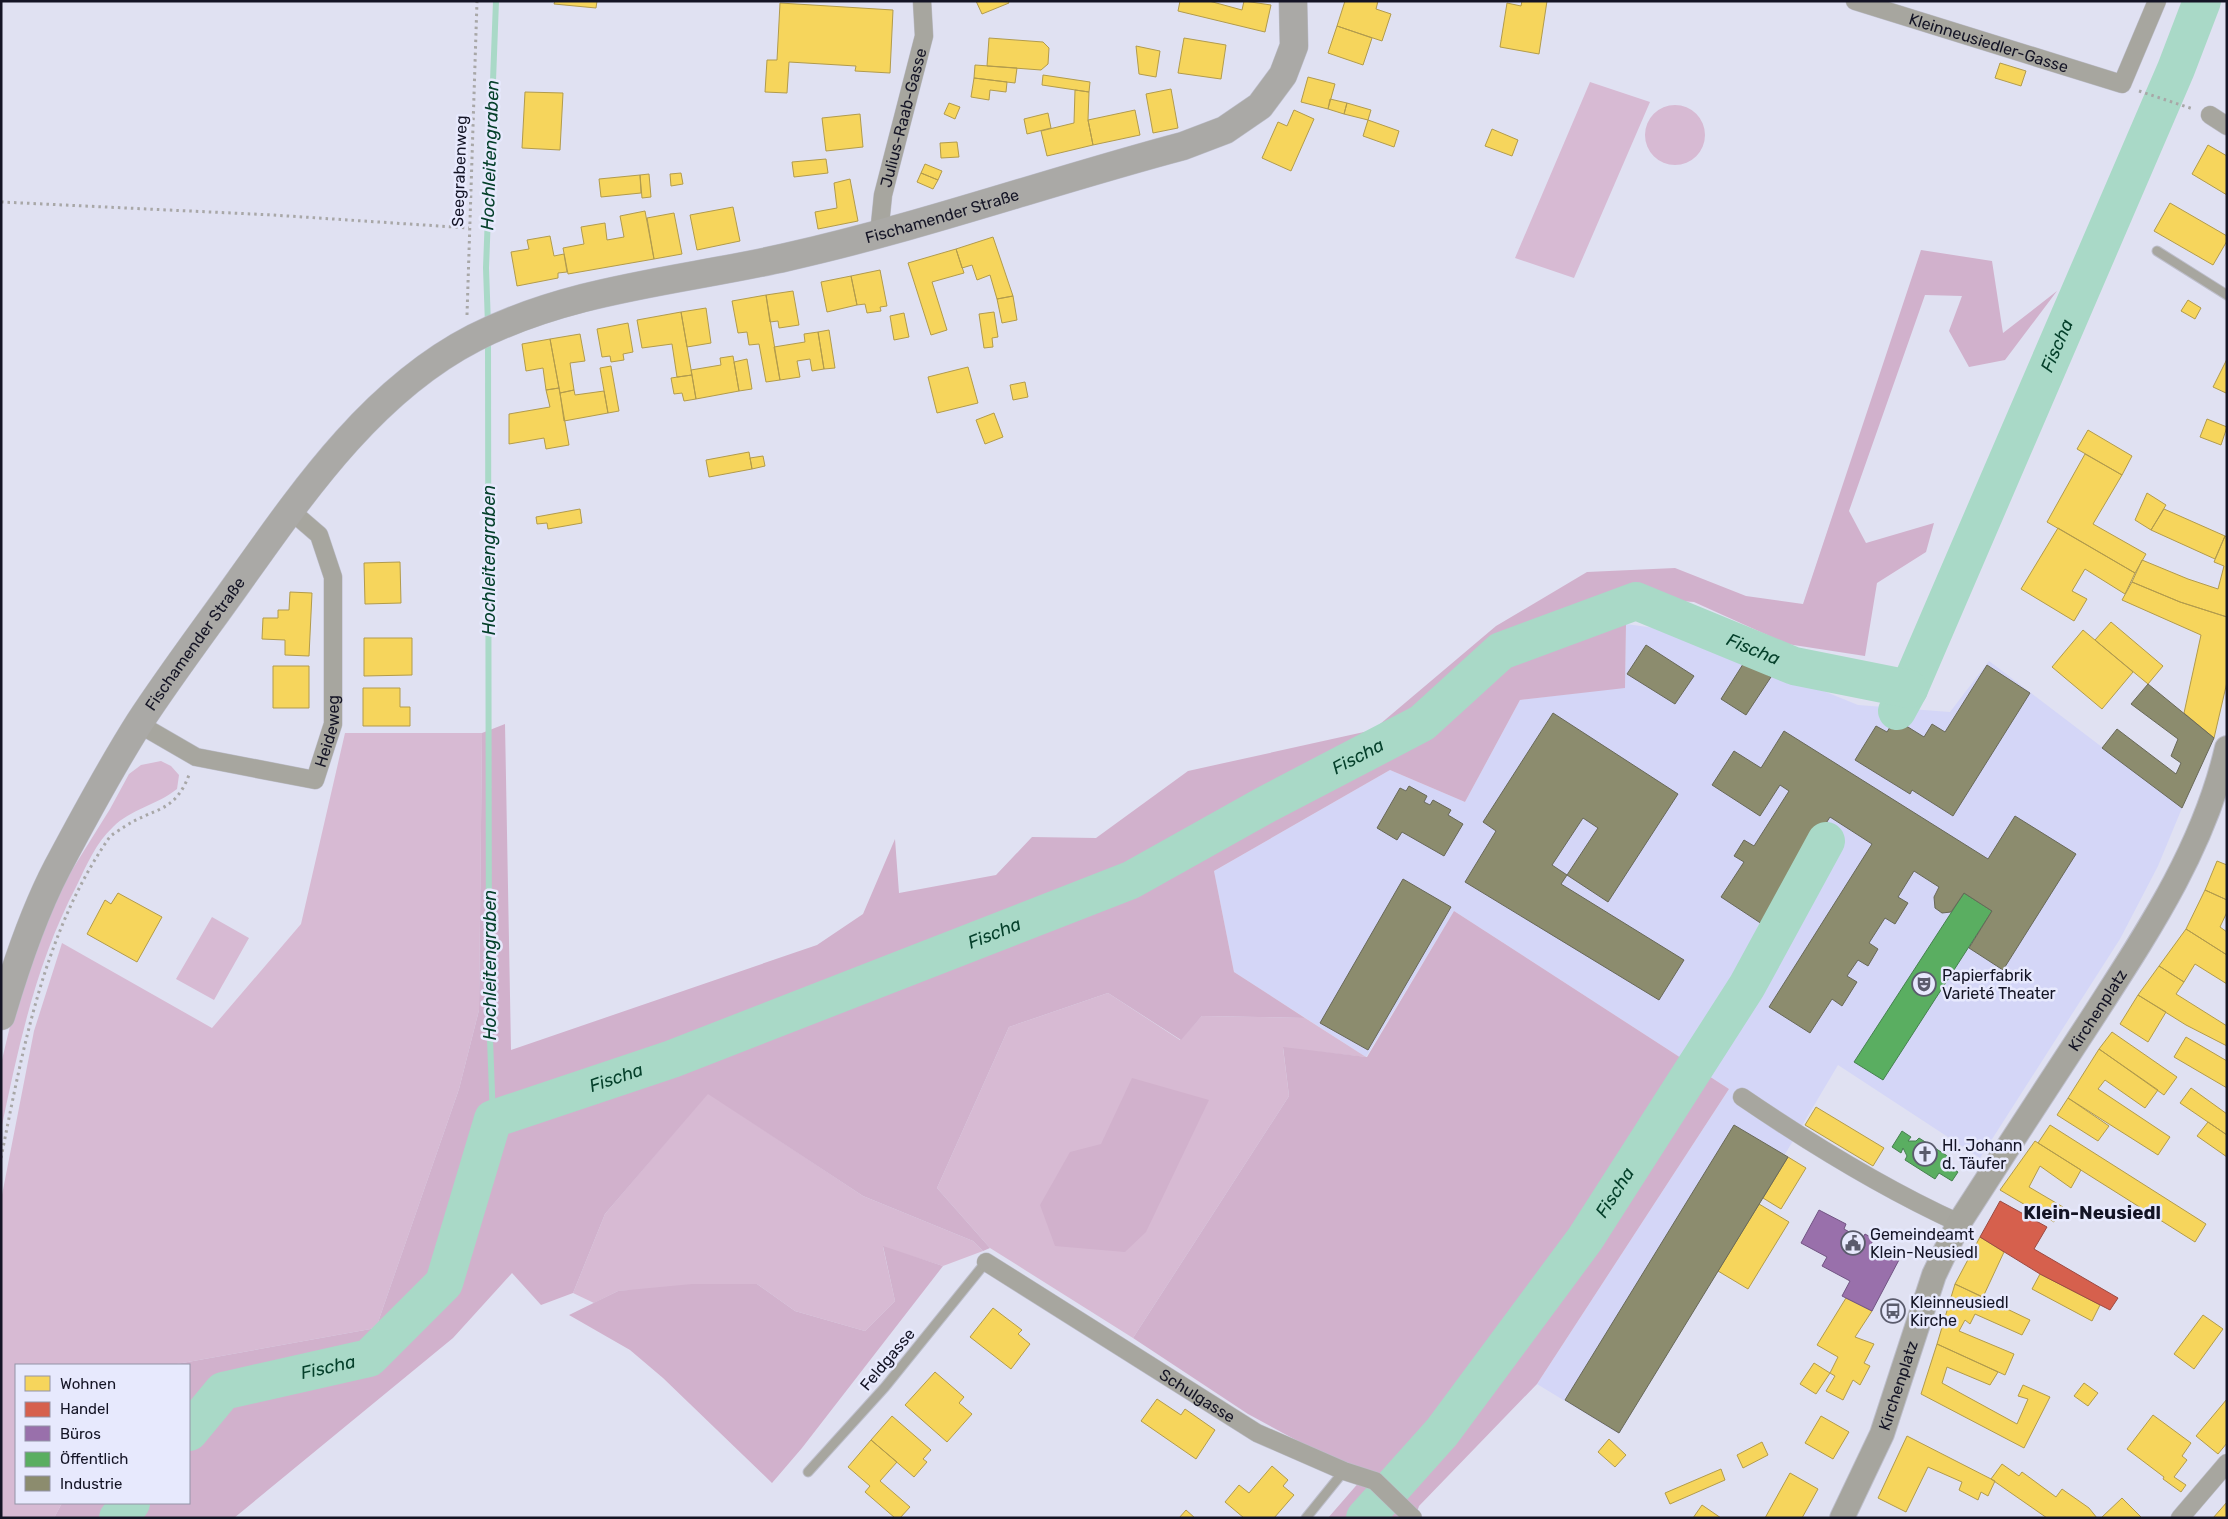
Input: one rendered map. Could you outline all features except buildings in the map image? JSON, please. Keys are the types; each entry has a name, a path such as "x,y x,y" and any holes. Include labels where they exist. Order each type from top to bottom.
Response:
{"main road":[{"name":"Fischamender Straße","path":"1,1016 19,956 56,870 139,724 290,510 322,470 383,404 436,361 473,339 539,310 588,296 787,257 879,234 1184,146 1225,130 1260,106 1283,75 1294,46 1293,1"},
{"name":"Kirchenplatz","path":"1842,1518 1882,1434 1934,1275 1959,1223 2156,920 2191,854 2218,786 2227,748"}],"street":[{"name":"Julius-Raab-Gasse","path":"879,234 883,195 924,36 922,1"},
{"name":"Kleinneusiedler-Gasse","path":"1855,1 2122,84 2157,1"},
{"path":"2210,115 2227,126"},
{"name":"Heideweg","path":"139,724 196,757 315,780 333,724 333,577 318,536 290,510"},
{"path":"1742,1097 1815,1147 1926,1208 1959,1223"},
{"name":"Schulgasse","path":"986,1262 1257,1433 1344,1471 1375,1481 1411,1516"},
{"path":"2180,1518 2227,1463"}],"lane":[{"path":"2157,251 2227,295"},
{"name":"Feldgasse","path":"808,1472 885,1387 986,1262"},
{"path":"1306,1518 1344,1471"}],"path":[{"name":"Seegrabenweg","path":"473,339 469,228 477,1"},
{"path":"2139,91 2186,107"},
{"path":"1,202 273,215 469,228"},
{"path":"1,1158 26,1034 65,915 110,836 135,820 168,807 185,786 196,757"}],"shaded area":[{"path":"1590,82 1650,102 1574,278 1515,258"},
{"path":"1675,105 1691,110 1696,114 1700,119 1705,135 1700,151 1696,156 1691,160 1675,165 1659,160 1654,156 1650,151 1645,135 1650,119 1654,114 1659,110"},
{"path":"1921,250 1992,261 2003,333 2057,291 2005,360 1969,367 1949,331 1962,296 1925,295 1849,511 1866,543 1934,523 1926,552 1877,583 1865,656 1787,644 1694,602 1618,596 1626,624 1625,688 1520,700 1465,802 1390,770 1214,871 1234,972 1305,1018 1202,1016 1181,1040 1108,993 1009,1027 937,1188 990,1248 983,1251 973,1241 863,1196 708,1094 605,1214 573,1293 541,1305 512,1273 453,1338 234,1518 54,1518 61,1504 190,1504 190,1364 177,1364 376,1328 459,1089 479,1010 482,733 505,724 511,1050 817,945 863,914 895,839 899,893 996,875 1032,837 1096,838 1188,771 1373,730 1496,626 1587,572 1675,568 1746,596 1803,604"},
{"path":"1626,624 1676,631 1858,705 1950,712 1989,661 2182,808 2158,866 2120,939 1980,1158 1838,1065 1619,1434 1537,1384 1729,1089 1454,911 1366,1057 1234,972 1214,871 1390,770 1465,802 1520,700 1625,687"},
{"path":"345,733 482,733 479,1010 459,1089 376,1328 177,1364 15,1364 15,1504 61,1504 54,1518 1,1518 1,1200 34,1031 62,943 212,1028 301,924"},
{"path":"161,761 171,766 179,775 177,789 120,821 107,833 92,854 63,914 50,944 30,1004 1,1130 1,1064 28,965 57,894 110,809 129,774 141,765"},
{"path":"1454,911 1729,1089 1537,1384 1419,1506 1415,1518 1328,1518 1361,1480 1357,1473 1248,1414 1133,1338 1289,1096 1283,1047 1367,1057"},
{"path":"212,917 249,938 214,1000 176,979"},
{"path":"1108,993 1180,1040 1202,1016 1305,1018 1366,1057 1283,1048 1289,1096 1133,1338 990,1248 937,1188 1009,1027"},
{"path":"1132,1078 1209,1100 1146,1232 1125,1252 1055,1246 1040,1205 1070,1152 1101,1144"},
{"path":"708,1093 863,1196 973,1241 983,1251 943,1266 883,1247 895,1301 865,1331 795,1311 757,1284 618,1291 594,1303 573,1293 605,1214"},
{"path":"883,1246 943,1266 802,1448 772,1483 663,1378 630,1350 569,1315 618,1291 692,1284 757,1284 795,1311 865,1331 895,1301"}],"waterway":[{"name":"Hochleitengraben","path":"488,325 486,268 496,1"},
{"name":"Fischa","path":"1897,711 1909,689 2176,69 2202,1"},
{"name":"Hochleitengraben","path":"488,340 489,1012 493,1119"},
{"name":"Fischa","path":"190,1431 223,1391 369,1358 444,1283 493,1119 672,1059 1131,880 1265,805 1422,723 1501,651 1636,601 1794,666 1909,689"},
{"name":"Fischa","path":"1365,1518 1442,1432 1585,1239 1747,986 1826,841"},
{"name":"Fischa","path":"118,1518 130,1504"}],"place":[{"name":"Papierfabrik Varieté Theater","path":"1924,984"},
{"name":"Hl. Johann d. Täufer","path":"1925,1154"},
{"name":"Gemeindeamt Klein-Neusiedl","path":"1853,1243"},
{"name":"Kleinneusiedl Kirche","path":"1893,1311"}],"district":[{"name":"Klein-Neusiedl","path":"2092,1212"}]}
